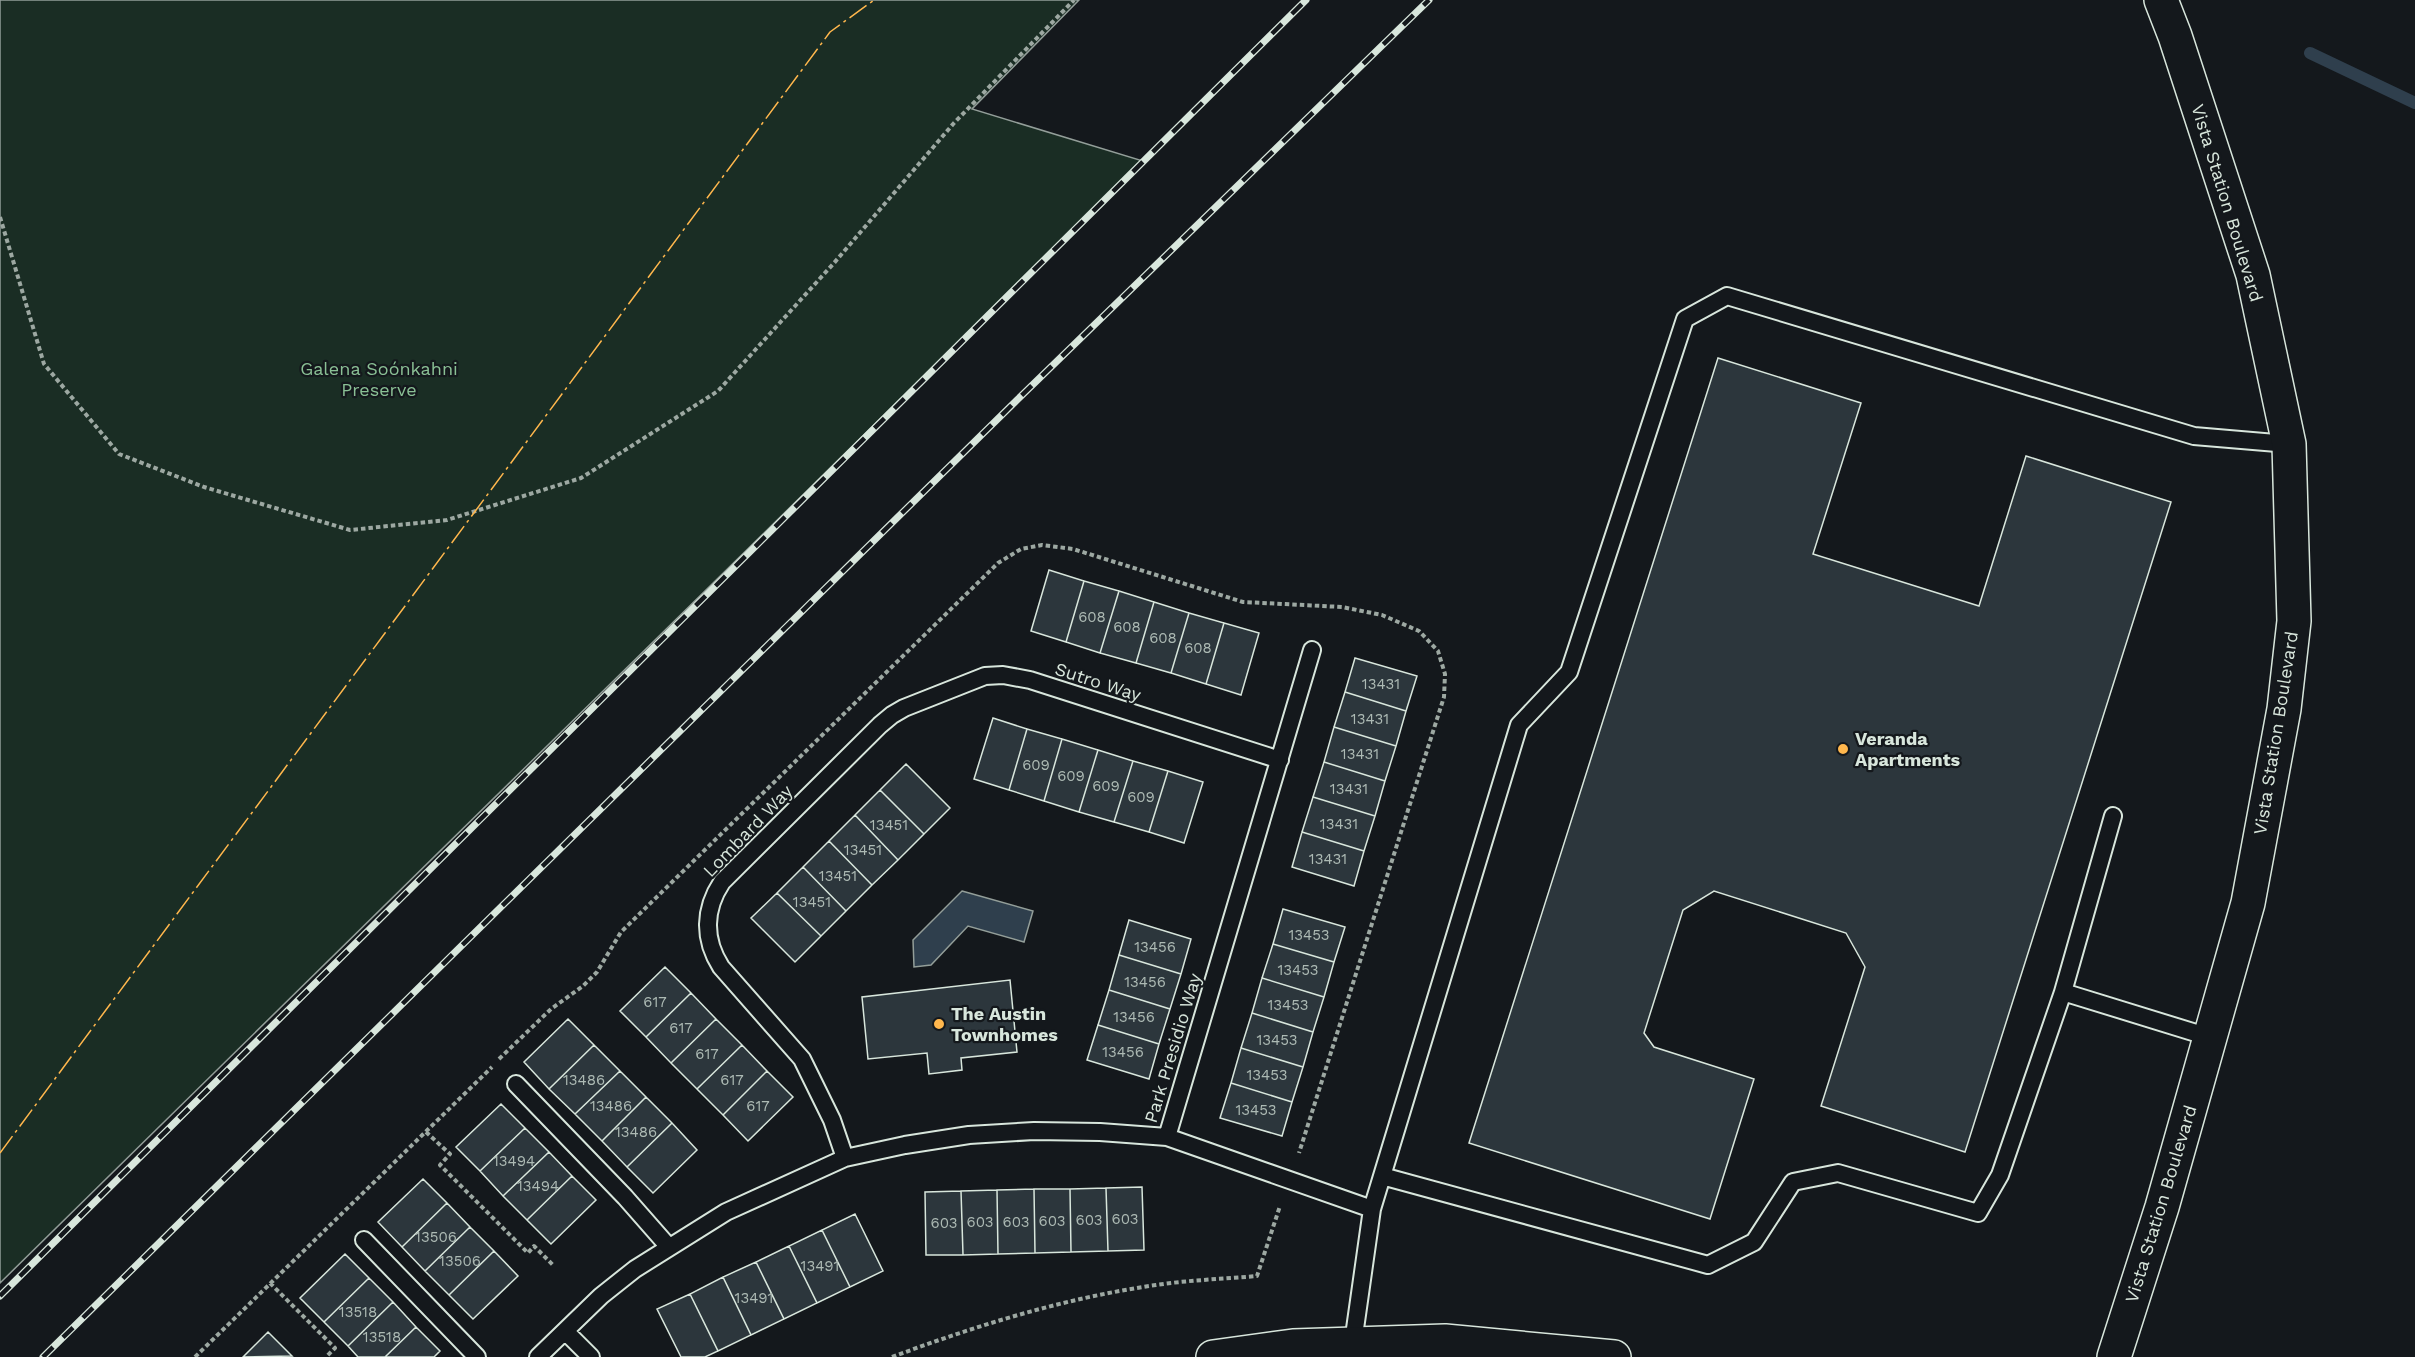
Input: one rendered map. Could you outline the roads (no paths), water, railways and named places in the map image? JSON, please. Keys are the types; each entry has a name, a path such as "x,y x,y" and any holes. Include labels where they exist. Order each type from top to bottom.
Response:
{"street":[{"name":"Vista Station Boulevard","path":"2114,1357 2162,1207 2248,903 2284,709 2294,621 2289,444 2253,274 2175,36 2160,0"},
{"path":"1213,1357 1293,1346 1352,1351 1445,1341 1614,1357"}],"lane":[{"path":"1352,1351 1372,1209 1519,725 1569,672 1685,318 1726,297 2194,436 2289,444"},
{"name":"Park Presidio Way","path":"539,1357 618,1282 668,1246 726,1212 845,1158 905,1145 969,1136 1034,1131 1100,1132 1167,1137 1312,650"},
{"name":"Sutro Way","path":"904,708 985,676 1016,677 1280,760"},
{"name":"Lombard Way","path":"845,1158 832,1120 801,1059 721,967 712,953 708,937 709,908 722,882 880,725 904,708"},
{"path":"1382,1176 1708,1265 1754,1242 1794,1182 1827,1175 1838,1173 1978,1213 2000,1175 2063,992 2113,816"},
{"path":"2063,992 2209,1037"},
{"path":"516,1084 625,1197 668,1246"},
{"path":"1167,1137 1372,1209"},
{"path":"364,1240 477,1357"},
{"path":"566,1331 591,1357"}],"water":[{"path":"962,891 1033,911 1024,942 968,926 931,965 914,967 913,940"}],"waterway":[{"path":"2310,53 2415,103"}],"railway":[{"path":"0,1296 1306,0"},
{"path":"43,1357 1017,400 1429,0"}],"place":[{"name":"Veranda Apartments","path":"1843,749"},
{"name":"The Austin Townhomes","path":"939,1024"}],"park label":[{"name":"Galena Soónkahni Preserve","path":"379,379"}]}
